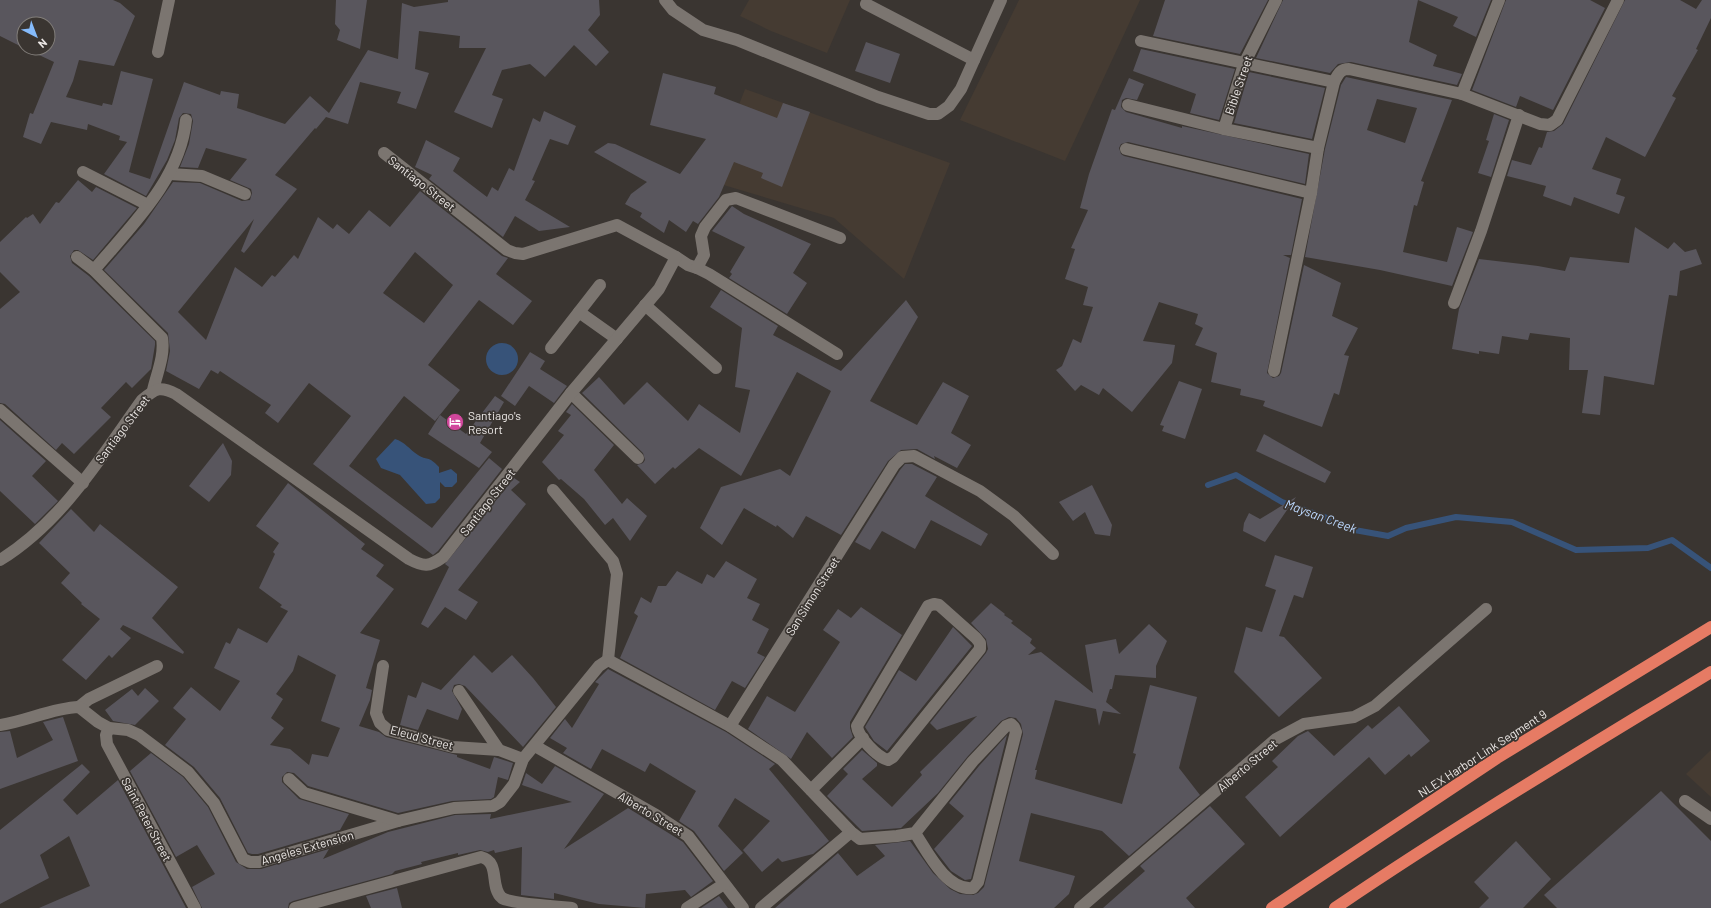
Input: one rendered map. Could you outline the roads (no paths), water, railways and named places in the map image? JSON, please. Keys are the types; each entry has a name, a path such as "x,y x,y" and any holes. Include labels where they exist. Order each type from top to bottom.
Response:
{"highway":[{"name":"NLEX Harbor Link Segment 9","path":"1272,908 1497,758 1711,627"},
{"path":"1335,908 1397,866 1510,795 1711,672"}],"street":[{"path":"158,52 169,0"},
{"path":"665,0 672,10 703,30 737,40 878,96 929,114 938,114 949,106 961,89 1001,0"},
{"path":"1462,94 1499,0"},
{"path":"1274,371 1311,193 1318,148 1334,82 1338,73 1343,69 1350,68 1462,94 1540,124 1550,125 1557,120 1618,0"},
{"name":"Bible Street","path":"1273,1 1244,64 1224,128 1318,148"},
{"path":"866,4 974,60"},
{"path":"1141,41 1334,82"},
{"path":"1128,105 1224,128"},
{"path":"1454,303 1481,231 1519,116"},
{"path":"94,270 148,205 170,174 183,138 186,120"},
{"path":"1126,149 1311,193"},
{"name":"Santiago Street","path":"0,560 25,543 56,514 83,483 142,400 153,390 165,388 176,394 420,565 432,565 443,557 571,393 659,289 676,257 616,225 523,254 506,250 384,153"},
{"path":"83,172 148,205"},
{"path":"170,174 202,176 245,194"},
{"path":"697,268 704,255 701,236 726,200 736,198 840,238"},
{"path":"77,257 94,270 162,338 162,357 153,390"},
{"path":"676,257 688,266 697,268 709,274 837,354"},
{"path":"550,348 600,286"},
{"path":"645,305 716,368"},
{"path":"579,312 617,338"},
{"path":"571,393 638,458"},
{"path":"0,410 83,483"},
{"name":"San Simon Street","path":"730,726 894,465 902,457 914,456 980,491 1014,516 1053,554"},
{"path":"553,490 613,561 617,574 608,660 730,726 782,760 851,832 860,839 897,836 915,832 973,761 1006,726 1011,724 1016,732 978,882 973,888 966,889 956,884 940,871 915,832"},
{"path":"934,604 939,605 980,643 980,649 893,757 888,760 882,758 863,738 857,733 857,726 928,606 934,604"},
{"name":"Alberto Street","path":"1080,908 1276,739 1304,724 1354,717 1375,706 1486,609"},
{"name":"Angeles Extension","path":"79,707 98,722 109,728 128,730 139,735 188,772 214,803 243,858 250,862 259,862 398,821 454,808 493,806 500,802 514,784 523,759 599,666 608,660"},
{"path":"0,725 14,723 63,708 79,707 89,699 157,666"},
{"name":"Eleud Street","path":"384,666 376,713 380,722 388,730 454,747 499,750 523,759"},
{"path":"459,692 499,750"},
{"name":"Saint Peter Street","path":"109,728 106,735 107,744 195,908"},
{"path":"811,790 863,738"},
{"name":"Alberto Street","path":"535,746 656,815 688,836 743,908"},
{"path":"289,779 304,792 398,821"},
{"path":"1685,801 1711,820"},
{"path":"761,908 851,832"},
{"path":"295,908 481,857 487,858 491,863 498,894 503,899 514,902 572,908"},
{"path":"688,908 724,884"}],"water":[{"path":"499,343 505,343 515,350 518,359 517,365 511,372 505,375 499,375 489,368 486,362 486,356 493,346"},
{"path":"395,439 421,457 432,461 439,467 439,473 451,469 457,474 457,482 452,487 445,487 440,482 440,498 435,503 426,504 400,475 381,468 376,459"}],"waterway":[{"name":"Maysan Creek","path":"1208,485 1236,475 1282,502 1330,519 1349,529 1388,536 1406,528 1456,517 1512,522 1576,550 1648,548 1672,540 1711,568"}],"place":[{"name":"Santiago's Resort","path":"455,422"}]}
